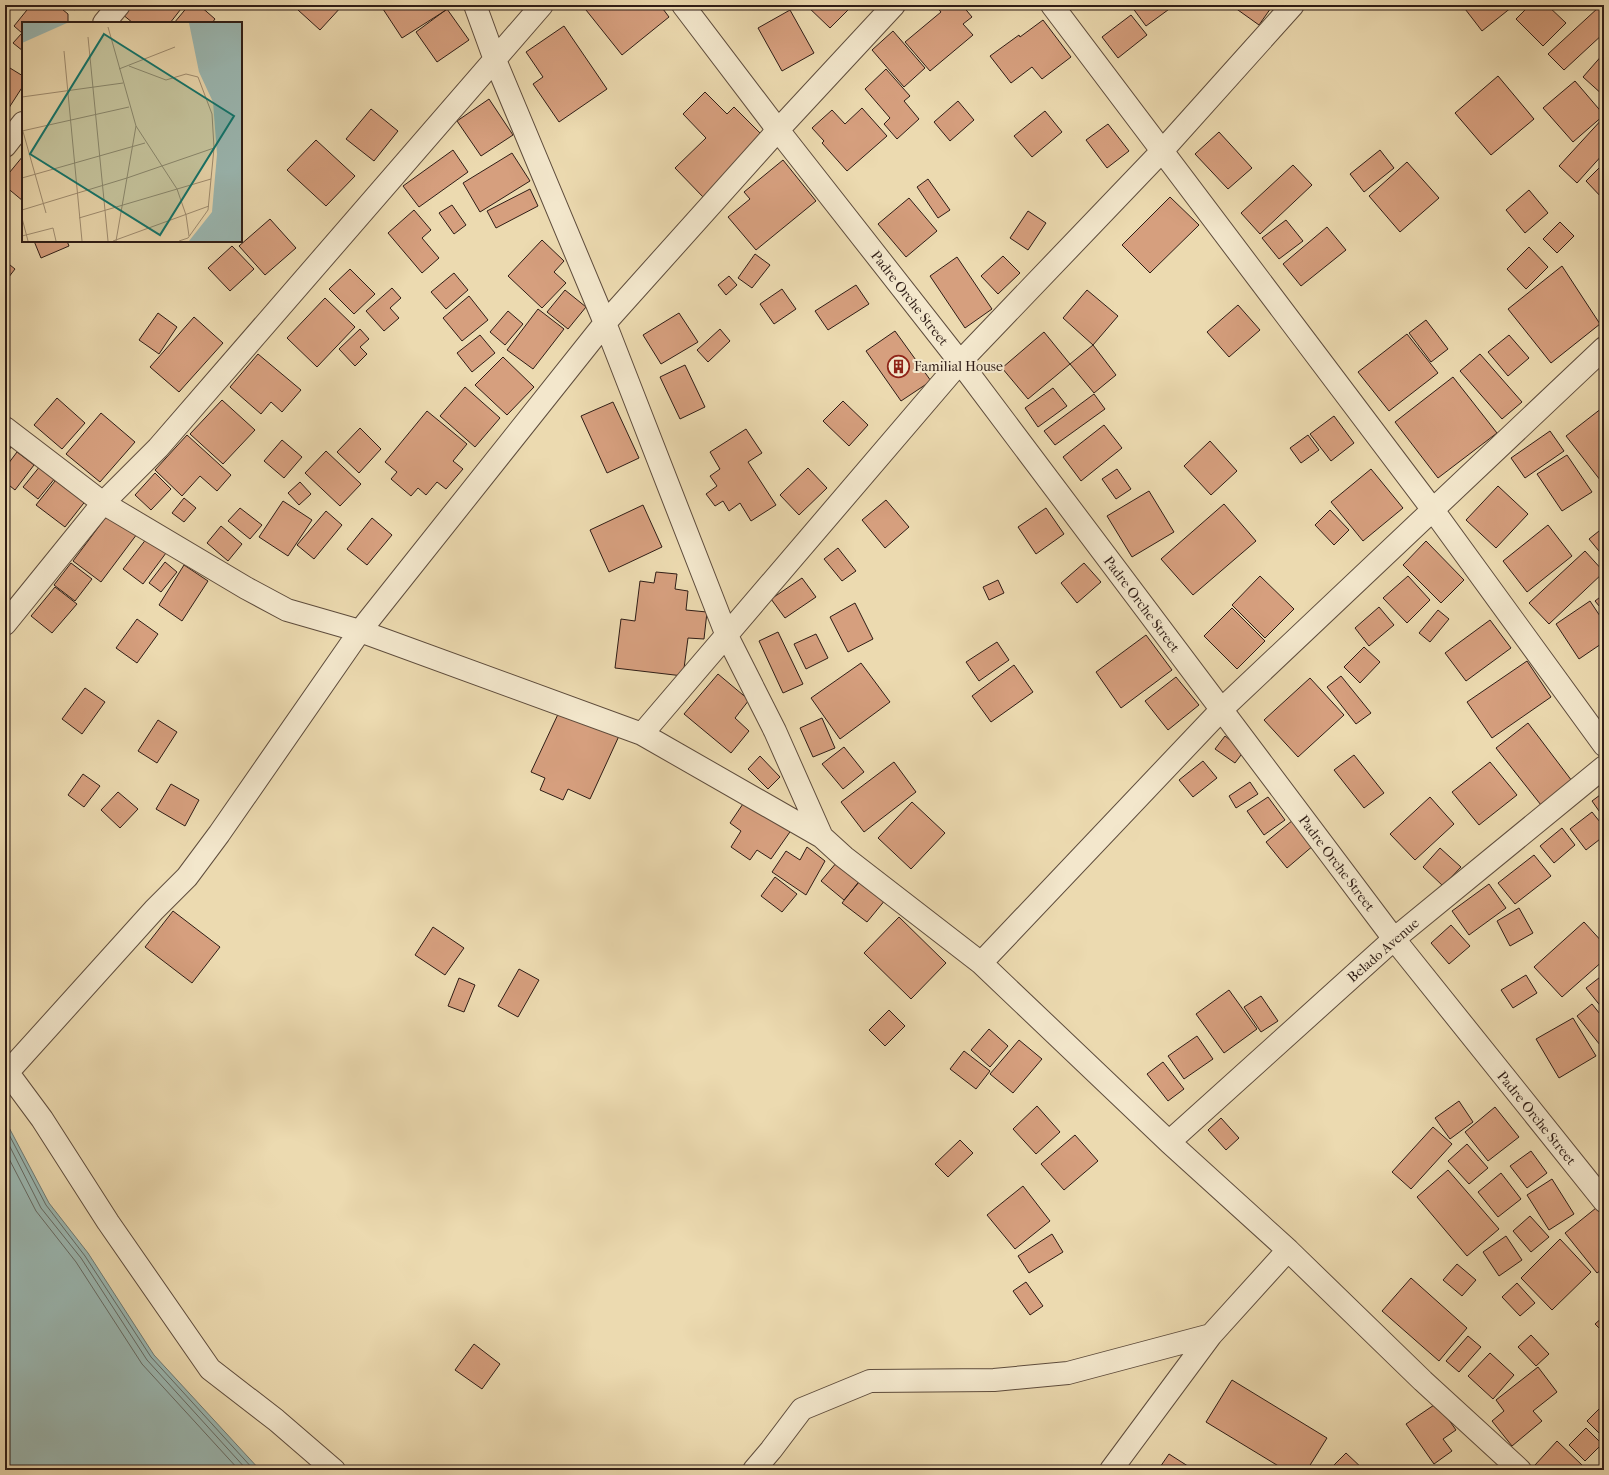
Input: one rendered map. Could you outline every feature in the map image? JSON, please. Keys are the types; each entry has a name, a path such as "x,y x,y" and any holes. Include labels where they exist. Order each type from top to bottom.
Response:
{"street":[{"path":"105,22 119,5"},
{"path":"475,5 495,60 604,323 727,636 775,731 822,837"},
{"path":"5,624 103,503 158,448 542,5"},
{"name":"Padre Orche Street","path":"683,5 778,130 960,362 1394,939 1604,1201"},
{"path":"334,1470 276,1420 210,1369 108,1222 42,1119 6,1071 154,910 187,877 220,834 360,630 604,323 778,130 894,5"},
{"path":"1052,5 1433,510 1604,745"},
{"path":"642,734 960,362 1162,151 1293,5"},
{"path":"5,146 22,124"},
{"path":"981,963 1222,709 1604,348"},
{"path":"5,428 103,503 246,588 287,610 360,630 642,734 822,837 981,963 1169,1142 1288,1250 1423,1381 1520,1470"},
{"name":"Belado Avenue","path":"1169,1142 1394,939 1604,767"},
{"path":"1110,1470 1211,1335 1288,1250"},
{"path":"754,1470 772,1450 802,1409 870,1381 994,1380 1068,1373 1211,1335"}],"water":[{"path":"5,1120 49,1203 88,1253 154,1355 260,1470 5,1470"}],"building":[{"path":"31,5 57,5 68,14 68,22 22,22 22,33 14,26"},
{"path":"69,5 79,5 75,10"},
{"path":"130,5 184,5 171,22 132,22 122,14"},
{"path":"189,5 199,5 215,19 213,22 175,22"},
{"path":"303,5 342,6 320,30 298,10"},
{"path":"454,5 402,38 381,6"},
{"path":"582,5 660,5 669,17 622,55"},
{"path":"806,5 853,5 830,28"},
{"path":"935,5 962,5 972,17 963,24 973,35 930,71 905,42 941,12"},
{"path":"1134,5 1170,5 1172,7 1146,26 1132,7"},
{"path":"1231,5 1273,5 1259,25"},
{"path":"1462,5 1510,5 1512,7 1482,31"},
{"path":"1530,5 1547,5 1566,23 1543,46 1516,19"},
{"path":"1599,7 1604,12 1604,33 1564,70 1548,54"},
{"path":"447,9 469,40 437,62 416,32"},
{"path":"790,10 814,53 782,71 758,28"},
{"path":"1131,15 1147,35 1118,58 1102,37"},
{"path":"1043,20 1071,57 1042,79 1032,67 1011,83 990,56"},
{"path":"564,26 607,89 559,122 533,84 543,77 526,52"},
{"path":"893,31 925,68 904,87 872,50"},
{"path":"22,33 22,50 13,43"},
{"path":"1604,53 1604,96 1583,77"},
{"path":"5,65 22,75 22,88 5,114"},
{"path":"886,69 910,96 904,101 919,119 897,139 884,124 890,118 865,89"},
{"path":"1498,76 1534,119 1491,155 1455,113"},
{"path":"1575,81 1604,115 1573,142 1543,108"},
{"path":"705,92 727,114 734,107 765,138 704,198 675,168 706,138 683,114"},
{"path":"489,99 513,135 481,156 457,121"},
{"path":"958,101 974,120 950,141 934,122"},
{"path":"862,108 887,136 847,171 822,143 824,141 812,128 832,110 845,124"},
{"path":"371,109 398,131 374,161 346,139"},
{"path":"1045,111 1062,132 1032,157 1014,136"},
{"path":"1604,117 1604,153 1577,183 1559,166"},
{"path":"1108,124 1129,151 1107,168 1086,140"},
{"path":"1219,132 1252,168 1228,189 1195,154"},
{"path":"316,140 355,176 326,206 287,170"},
{"path":"453,150 468,172 419,207 403,186"},
{"path":"1380,150 1394,168 1364,192 1350,174"},
{"path":"512,153 530,181 480,212 463,183"},
{"path":"22,157 22,200 5,186 5,178"},
{"path":"783,160 816,201 756,250 728,217 750,199 744,192"},
{"path":"1407,162 1439,198 1400,232 1369,196"},
{"path":"1604,163 1604,200 1586,181"},
{"path":"1293,165 1312,185 1260,234 1241,213"},
{"path":"928,179 950,210 938,218 917,187"},
{"path":"530,189 538,206 496,228 487,211"},
{"path":"1529,190 1548,213 1525,233 1506,210"},
{"path":"1170,197 1199,225 1150,273 1122,245"},
{"path":"909,198 937,231 906,257 878,224"},
{"path":"452,205 466,225 454,234 439,213"},
{"path":"414,210 431,230 422,238 439,258 422,273 388,233"},
{"path":"1028,211 1046,223 1028,250 1010,238"},
{"path":"270,219 296,248 265,275 239,246"},
{"path":"1286,220 1303,241 1279,259 1262,238"},
{"path":"1560,222 1574,236 1557,253 1543,239"},
{"path":"1327,227 1346,250 1301,286 1283,264"},
{"path":"542,240 564,261 554,272 566,283 542,308 508,276"},
{"path":"34,242 67,242 69,246 41,258"},
{"path":"232,246 254,269 230,291 208,268"},
{"path":"1529,247 1548,267 1526,289 1507,269"},
{"path":"755,254 770,265 752,288 738,278"},
{"path":"1003,256 1020,273 998,294 981,276"},
{"path":"957,257 992,309 965,328 930,276"},
{"path":"5,261 15,269 5,282"},
{"path":"1562,266 1600,324 1551,363 1508,309"},
{"path":"350,269 375,294 354,314 329,289"},
{"path":"454,273 468,290 446,309 431,292"},
{"path":"729,276 737,285 726,295 718,285"},
{"path":"856,285 869,304 828,330 815,311"},
{"path":"392,288 401,298 390,308 399,318 384,331 366,311"},
{"path":"782,289 796,309 774,324 760,304"},
{"path":"565,290 586,307 568,329 547,312"},
{"path":"1087,290 1118,316 1093,345 1063,318"},
{"path":"469,296 488,320 462,341 443,318"},
{"path":"325,298 355,327 317,367 287,338"},
{"path":"1238,305 1260,330 1229,357 1207,332"},
{"path":"538,309 564,329 533,369 507,350"},
{"path":"508,311 523,324 505,345 490,332"},
{"path":"158,313 177,327 159,354 139,340"},
{"path":"679,313 698,342 661,364 643,335"},
{"path":"194,317 223,343 179,392 150,367"},
{"path":"1426,320 1448,349 1431,362 1409,333"},
{"path":"360,329 369,339 360,347 367,354 355,366 339,349"},
{"path":"720,329 730,341 708,362 697,350"},
{"name":"Familial House","path":"895,331 931,381 901,401 866,351"},
{"path":"1044,332 1070,364 1028,399 1002,368"},
{"path":"1407,334 1438,373 1389,411 1358,372"},
{"path":"480,335 495,353 472,372 457,353"},
{"path":"1509,335 1529,358 1508,376 1488,352"},
{"path":"1093,345 1116,375 1094,393 1070,364"},
{"path":"258,354 301,390 282,412 271,402 261,414 230,387"},
{"path":"1480,354 1522,402 1502,419 1460,371"},
{"path":"503,357 534,387 507,415 475,385"},
{"path":"685,365 705,407 680,419 660,377"},
{"path":"1453,377 1497,433 1438,478 1395,422"},
{"path":"465,387 500,418 475,447 440,416"},
{"path":"1053,388 1067,406 1038,427 1025,408"},
{"path":"1094,394 1105,409 1055,445 1044,431"},
{"path":"57,398 85,423 62,449 34,425"},
{"path":"222,400 255,430 223,464 190,434"},
{"path":"843,401 868,425 849,446 823,421"},
{"path":"613,402 639,458 607,473 581,416"},
{"path":"1602,408 1604,410 1604,485 1566,436"},
{"path":"427,411 467,444 453,461 463,469 446,489 437,482 426,495 418,488 411,496 391,479 397,472 385,462"},
{"path":"101,413 135,442 100,482 66,454"},
{"path":"1334,416 1354,443 1331,461 1310,434"},
{"path":"1104,425 1122,448 1081,481 1063,457"},
{"path":"360,428 381,449 359,473 337,452"},
{"path":"746,429 762,453 748,462 776,505 751,521 740,503 729,511 723,501 715,506 706,494 717,486 710,476 720,469 710,452"},
{"path":"1550,431 1564,451 1525,478 1511,458"},
{"path":"187,435 231,475 217,491 200,476 182,496 155,470"},
{"path":"1308,435 1319,450 1301,463 1290,448"},
{"path":"282,440 302,457 284,478 264,461"},
{"path":"5,441 12,446 5,455"},
{"path":"1210,441 1237,471 1211,495 1184,466"},
{"path":"326,451 361,484 340,506 305,473"},
{"path":"17,452 34,465 15,490 5,482 5,468"},
{"path":"1567,455 1592,492 1562,511 1537,474"},
{"path":"41,465 56,477 38,499 23,487"},
{"path":"808,468 827,488 799,515 780,495"},
{"path":"1117,469 1131,489 1116,499 1102,479"},
{"path":"1371,469 1403,508 1363,541 1331,502"},
{"path":"155,473 171,489 151,510 135,495"},
{"path":"59,476 87,499 65,527 36,505"},
{"path":"300,482 311,494 299,505 288,493"},
{"path":"1498,486 1528,514 1496,548 1466,520"},
{"path":"1149,491 1174,532 1132,557 1107,516"},
{"path":"184,498 196,508 184,522 172,513"},
{"path":"886,500 909,527 885,548 862,520"},
{"path":"283,501 312,520 288,556 259,537"},
{"path":"1224,504 1256,541 1193,595 1161,559"},
{"path":"643,505 662,547 609,572 590,530"},
{"path":"240,508 262,525 250,539 228,521"},
{"path":"1046,508 1064,534 1036,554 1018,527"},
{"path":"1330,510 1349,530 1334,545 1315,525"},
{"path":"326,511 342,525 314,559 297,545"},
{"path":"109,513 137,534 101,582 73,561"},
{"path":"372,518 392,535 367,565 347,549"},
{"path":"1548,525 1572,556 1527,592 1503,561"},
{"path":"221,526 242,544 228,561 207,543"},
{"path":"1604,527 1604,557 1589,539"},
{"path":"147,538 166,553 143,584 123,569"},
{"path":"1426,541 1464,580 1441,603 1403,565"},
{"path":"838,548 856,571 842,581 824,559"},
{"path":"1585,551 1604,572 1549,624 1529,603"},
{"path":"165,562 177,572 161,592 149,583"},
{"path":"71,563 92,579 75,601 54,585"},
{"path":"1084,563 1101,582 1077,603 1061,583"},
{"path":"184,565 208,581 182,621 159,605"},
{"path":"656,572 677,574 675,589 688,591 686,610 707,612 704,639 688,638 683,676 615,668 621,619 635,621 640,581 654,583"},
{"path":"1260,576 1294,609 1265,638 1232,605"},
{"path":"1408,576 1430,600 1407,623 1383,598"},
{"path":"802,578 816,597 785,618 771,599"},
{"path":"998,580 1004,593 989,600 983,587"},
{"path":"55,587 77,604 52,633 31,616"},
{"path":"1604,594 1604,612 1595,601"},
{"path":"1590,601 1604,622 1604,642 1579,659 1556,624"},
{"path":"855,603 873,639 848,652 830,617"},
{"path":"1379,607 1394,625 1369,646 1355,628"},
{"path":"1232,608 1265,641 1237,669 1204,636"},
{"path":"1438,610 1449,619 1430,642 1419,633"},
{"path":"137,619 158,634 137,663 116,648"},
{"path":"1490,620 1511,648 1466,681 1445,653"},
{"path":"778,632 803,684 783,693 759,641"},
{"path":"816,634 828,658 806,669 794,644"},
{"path":"1146,635 1172,670 1121,708 1096,672"},
{"path":"997,642 1009,660 979,681 966,662"},
{"path":"1364,647 1380,662 1360,683 1344,667"},
{"path":"1527,661 1551,697 1492,738 1467,702"},
{"path":"861,663 890,702 840,739 811,698"},
{"path":"1014,665 1033,692 991,722 972,696"},
{"path":"718,674 749,700 735,718 749,731 731,753 684,714"},
{"path":"1341,676 1371,713 1356,724 1327,687"},
{"path":"1176,677 1199,705 1168,730 1145,701"},
{"path":"1310,678 1344,715 1298,757 1264,720"},
{"path":"85,688 105,702 82,734 62,719"},
{"path":"560,710 619,736 590,799 568,789 563,800 540,790 545,778 531,772"},
{"path":"822,718 835,748 813,757 800,728"},
{"path":"158,720 177,732 157,763 138,751"},
{"path":"1528,723 1572,781 1541,805 1496,748"},
{"path":"1225,736 1244,751 1235,763 1215,749"},
{"path":"844,747 864,772 843,789 822,764"},
{"path":"1354,755 1384,793 1364,808 1334,770"},
{"path":"760,756 780,777 768,789 748,769"},
{"path":"1203,761 1217,778 1193,797 1179,780"},
{"path":"894,762 916,792 864,832 841,802"},
{"path":"1490,762 1517,795 1479,825 1452,792"},
{"path":"83,774 100,786 84,807 68,795"},
{"path":"1250,782 1258,794 1236,808 1229,796"},
{"path":"171,784 199,800 185,826 156,809"},
{"path":"118,792 138,809 120,828 101,810"},
{"path":"1604,792 1604,818 1592,801"},
{"path":"1268,797 1285,820 1264,835 1247,811"},
{"path":"1430,797 1454,824 1415,860 1390,834"},
{"path":"747,798 792,829 771,859 757,850 750,860 731,847 741,831 730,823"},
{"path":"912,802 945,833 911,869 878,838"},
{"path":"1592,812 1604,827 1604,836 1586,850 1570,829"},
{"path":"1293,820 1314,845 1287,868 1266,842"},
{"path":"1562,828 1575,845 1554,863 1540,846"},
{"path":"807,847 825,861 806,895 772,872 786,851 800,860"},
{"path":"1440,848 1461,867 1443,886 1423,867"},
{"path":"1534,855 1551,876 1515,904 1498,883"},
{"path":"837,862 860,881 844,900 821,881"},
{"path":"775,877 797,894 782,912 761,896"},
{"path":"861,879 886,899 867,922 842,903"},
{"path":"1489,884 1506,908 1469,935 1452,911"},
{"path":"1519,908 1533,933 1510,946 1497,921"},
{"path":"173,911 220,947 192,983 145,947"},
{"path":"899,917 946,963 911,999 864,953"},
{"path":"1584,922 1604,944 1604,960 1562,997 1534,967"},
{"path":"1451,925 1470,946 1449,964 1431,943"},
{"path":"433,927 464,948 445,975 415,955"},
{"path":"519,969 539,980 518,1017 498,1006"},
{"path":"1604,974 1604,1007 1602,1008 1586,988"},
{"path":"1526,975 1537,993 1513,1008 1501,990"},
{"path":"459,978 475,985 464,1012 448,1006"},
{"path":"1229,990 1257,1029 1224,1053 1196,1014"},
{"path":"1261,996 1278,1021 1261,1032 1244,1007"},
{"path":"1592,1004 1604,1019 1604,1050 1577,1016"},
{"path":"889,1010 905,1026 885,1046 869,1030"},
{"path":"1573,1018 1596,1056 1559,1078 1536,1039"},
{"path":"989,1029 1008,1046 990,1067 971,1050"},
{"path":"1197,1036 1213,1059 1184,1079 1168,1056"},
{"path":"1019,1040 1042,1059 1013,1093 990,1074"},
{"path":"964,1051 990,1071 976,1089 950,1069"},
{"path":"1163,1062 1184,1089 1168,1101 1147,1074"},
{"path":"1459,1101 1473,1122 1450,1139 1435,1118"},
{"path":"1037,1106 1060,1132 1036,1154 1013,1129"},
{"path":"1495,1107 1519,1137 1488,1161 1465,1132"},
{"path":"1221,1118 1239,1138 1226,1150 1208,1130"},
{"path":"1433,1127 1452,1144 1411,1189 1392,1172"},
{"path":"1075,1135 1098,1161 1064,1190 1041,1164"},
{"path":"960,1140 973,1153 948,1177 935,1164"},
{"path":"1467,1144 1488,1168 1469,1184 1448,1161"},
{"path":"1531,1151 1547,1173 1527,1188 1510,1166"},
{"path":"1448,1170 1499,1229 1467,1256 1417,1197"},
{"path":"1501,1173 1521,1199 1498,1217 1478,1192"},
{"path":"1552,1179 1574,1214 1549,1230 1527,1195"},
{"path":"1023,1186 1050,1221 1015,1249 987,1215"},
{"path":"1596,1208 1604,1218 1604,1268 1597,1273 1565,1233"},
{"path":"1530,1216 1549,1237 1531,1252 1513,1231"},
{"path":"1052,1234 1063,1252 1029,1273 1018,1256"},
{"path":"1506,1236 1522,1260 1499,1276 1483,1252"},
{"path":"1560,1239 1591,1272 1552,1310 1521,1278"},
{"path":"1457,1264 1476,1280 1462,1296 1443,1280"},
{"path":"1411,1278 1467,1328 1439,1361 1382,1311"},
{"path":"1026,1282 1043,1306 1030,1315 1013,1291"},
{"path":"1517,1283 1535,1303 1520,1316 1502,1297"},
{"path":"1604,1316 1604,1333 1595,1324"},
{"path":"1531,1335 1549,1354 1536,1366 1518,1347"},
{"path":"1468,1336 1481,1347 1459,1372 1446,1361"},
{"path":"474,1344 500,1364 482,1389 455,1370"},
{"path":"1490,1353 1514,1375 1493,1399 1468,1376"},
{"path":"1538,1367 1557,1392 1533,1411 1542,1421 1512,1446 1492,1421 1504,1411 1496,1400"},
{"path":"1232,1380 1327,1438 1307,1470 1285,1470 1206,1422"},
{"path":"1437,1403 1456,1430 1443,1439 1452,1451 1434,1464 1406,1424"},
{"path":"1604,1404 1604,1438 1587,1421"},
{"path":"1586,1428 1602,1444 1585,1461 1569,1445"},
{"path":"1557,1441 1583,1466 1580,1470 1540,1470 1535,1465"},
{"path":"1346,1453 1364,1470 1329,1470"},
{"path":"1169,1454 1194,1470 1158,1470"}],"place":[{"name":"Familial House","path":"898,366"}]}
